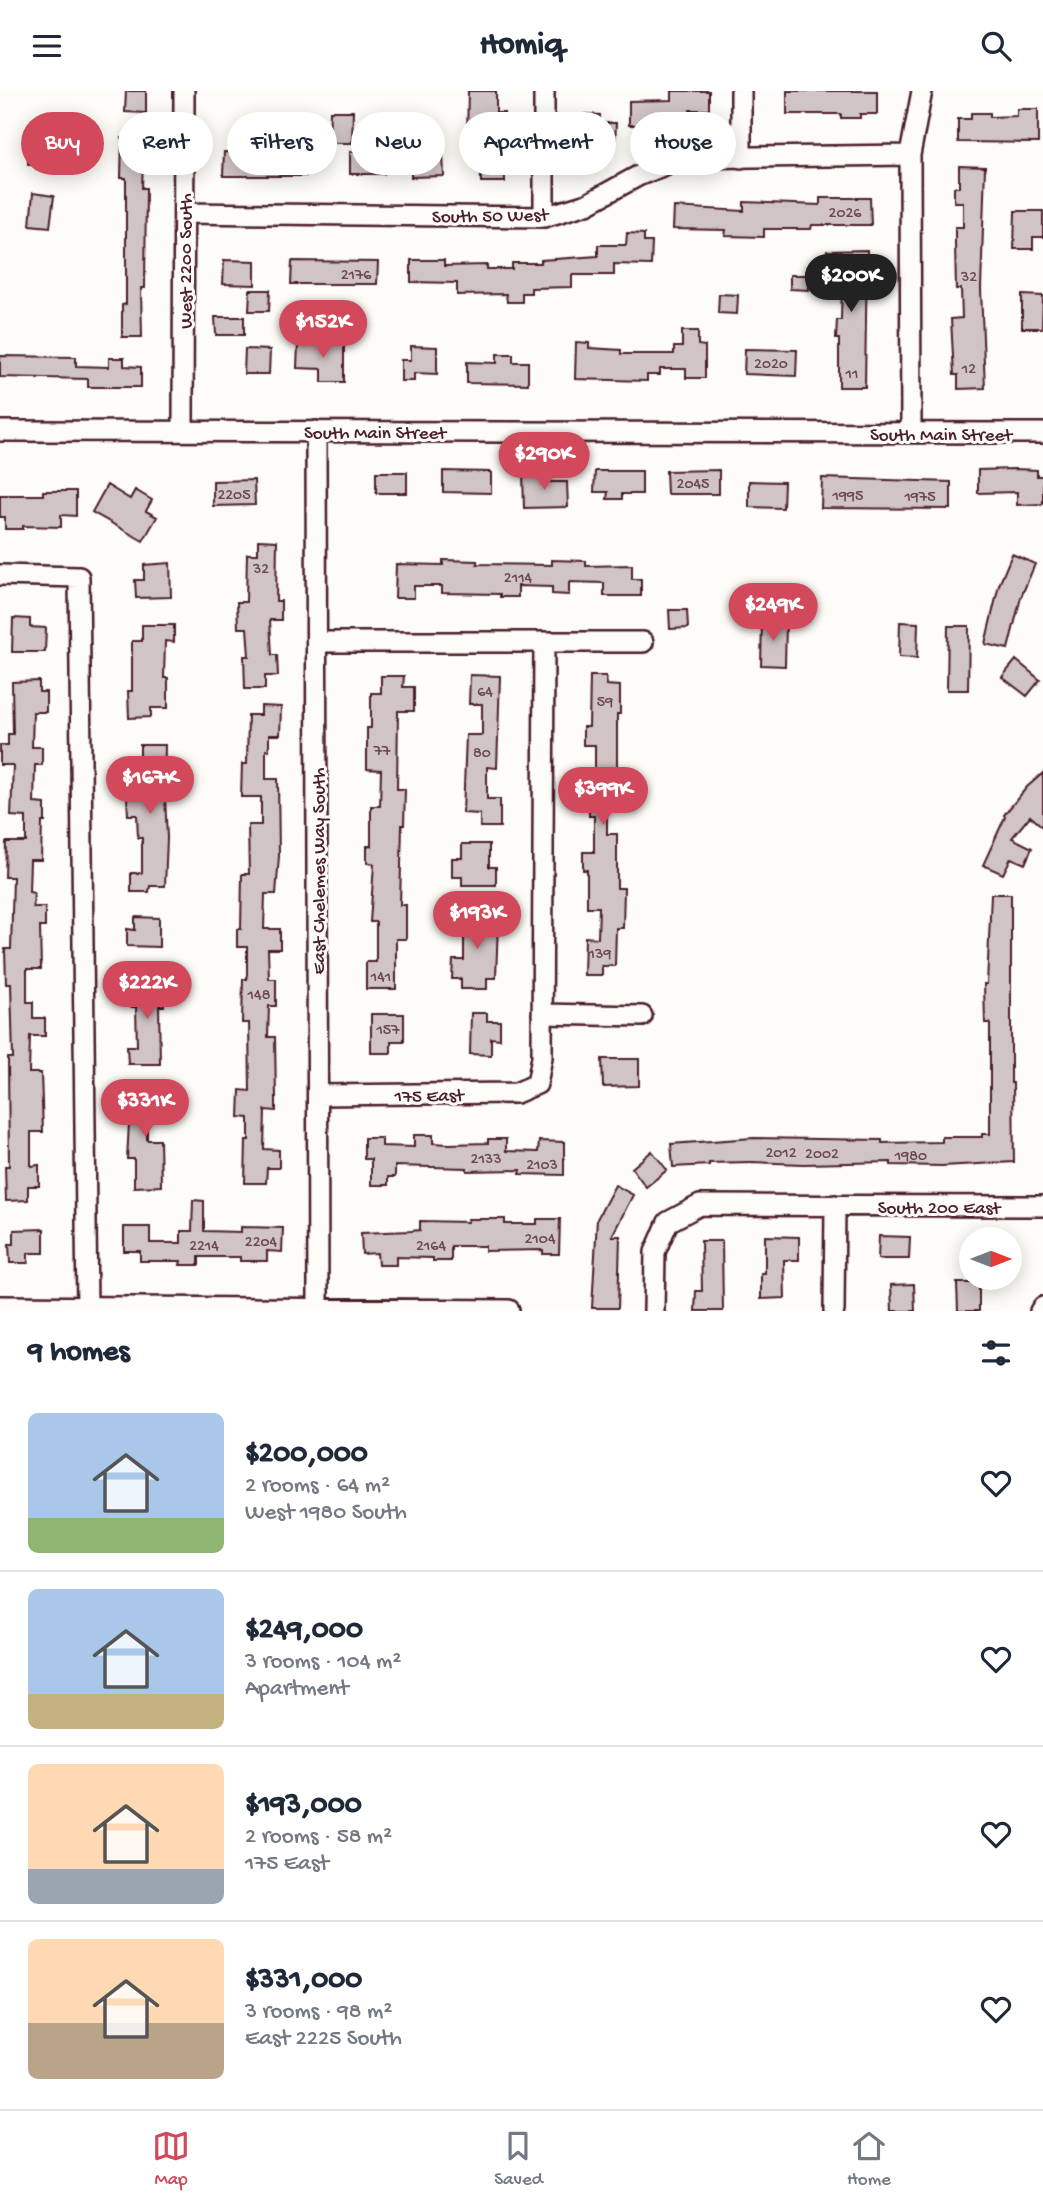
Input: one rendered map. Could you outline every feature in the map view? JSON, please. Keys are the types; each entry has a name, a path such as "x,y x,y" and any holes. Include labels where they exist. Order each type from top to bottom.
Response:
{"street":[{"name":"West 2200 South","path":"183,431 184,91"},
{"path":"544,91 544,217"},
{"path":"741,91 741,158"},
{"path":"911,432 910,155 922,91"},
{"name":"South 50 West","path":"184,213 544,217 587,204 638,176 682,158 910,155"},
{"name":"South Main Street","path":"0,431 1043,433"},
{"name":"East Chelemes Way South","path":"316,431 318,1310"},
{"path":"0,575 79,577 87,1308"},
{"path":"317,642 643,642"},
{"path":"544,643 542,1014 642,1016"},
{"name":"175 East","path":"318,1095 516,1093 537,1084 542,1014"},
{"name":"South 200 East","path":"654,1311 655,1252 668,1222 700,1205 1043,1206"},
{"path":"834,1311 835,1205"},
{"path":"0,1306 509,1310"}],"building":[{"path":"126,91 146,91 146,112 125,112"},
{"path":"468,91 496,91 496,112 468,112"},
{"path":"672,91 709,91 709,110 630,112 629,125 629,101 672,100"},
{"path":"787,91 877,91 877,114 841,118 841,114 787,114"},
{"path":"1017,109 1038,109 1038,143 958,142 958,119 971,119 971,113 990,113 990,117 1017,116"},
{"path":"353,111 351,143 337,143 337,112 330,112"},
{"path":"224,152 227,152 227,175 306,175 306,176 223,176"},
{"path":"959,166 985,167 981,289 985,388 958,389 958,375 954,375 951,319 962,318 961,289 956,289 955,227 963,227 963,202 954,202 954,187 959,187"},
{"path":"121,175 143,175 142,188 146,188 145,288 141,288 142,337 122,337 122,305 126,304 126,178 121,178"},
{"path":"411,175 444,175 444,176"},
{"path":"481,175 505,175 505,182 481,182"},
{"path":"33,193 54,196 50,227 30,225"},
{"path":"820,198 870,198 871,225 812,225 811,229 764,229 764,237 725,236 726,230 673,229 674,207 744,211 744,202 820,205"},
{"path":"1015,211 1043,211 1043,237 1033,237 1033,249 1014,249"},
{"path":"627,233 644,234 644,242 652,242 651,265 614,264 614,275 572,275 572,287 531,288 531,293 522,293 522,302 507,302 506,294 457,295 457,283 411,282 411,260 444,260 444,266 487,265 487,269 512,269 512,263 541,263 541,260 598,256 598,245 626,245"},
{"path":"867,250 865,387 839,387 839,339 836,339 837,320 841,320 842,280 828,281 827,251"},
{"path":"224,260 255,261 255,285 223,284"},
{"path":"292,261 378,262 377,284 291,284"},
{"path":"790,275 809,275 809,290 790,289"},
{"path":"250,290 270,290 269,311 249,311"},
{"path":"719,294 738,295 737,314 718,313"},
{"path":"1022,295 1043,296 1042,328 1022,328"},
{"path":"215,317 244,317 244,335 216,335"},
{"path":"682,331 698,331 698,345 705,346 705,378 686,378 686,369 660,369 660,375 647,375 647,381 575,379 576,342 589,343 589,348 621,350 621,354 674,354 674,347 682,347"},
{"path":"298,343 344,344 344,382 322,382 322,369 297,368"},
{"path":"411,346 437,347 437,374 414,373 414,381 401,381 401,360 411,360"},
{"path":"245,349 270,350 269,374 244,374"},
{"path":"745,349 797,350 796,376 744,374"},
{"path":"497,354 513,354 513,362 528,362 528,384 467,383 467,362 497,363"},
{"path":"0,356 76,357 76,366 109,367 109,358 124,358 124,366 141,367 141,387 88,387 88,379 0,377"},
{"path":"719,470 719,494 667,494 666,471"},
{"path":"978,470 1037,470 1037,476 1043,476 1043,504 1017,505 1017,492 978,493"},
{"path":"443,471 491,472 491,493 443,492"},
{"path":"595,471 642,471 642,494 622,494 622,499 607,499 608,492 594,492"},
{"path":"376,472 407,472 407,493 376,493"},
{"path":"523,473 549,473 549,482 567,482 568,507 524,508"},
{"path":"822,478 951,482 951,509 821,508"},
{"path":"254,480 255,505 213,506 213,481"},
{"path":"749,481 784,482 783,508 749,507"},
{"path":"107,485 130,499 135,490 152,500 146,511 157,517 143,541 92,512"},
{"path":"43,491 76,491 76,516 61,515 61,527 23,526 23,529 5,529 5,517 0,517 0,495 43,495"},
{"path":"258,540 277,541 276,601 281,601 281,620 270,620 272,655 277,655 278,676 265,676 265,689 245,689 244,656 249,656 247,628 238,628 237,602 246,602 247,554 258,554"},
{"path":"1012,554 1035,564 1021,597 1008,649 985,644 999,585"},
{"path":"443,560 477,561 477,564 552,565 552,560 586,561 586,566 632,565 632,579 641,579 641,596 604,596 604,583 569,582 569,595 552,594 552,587 518,586 518,597 500,597 500,594 442,593 442,586 414,586 414,598 395,598 396,564 443,565"},
{"path":"170,563 171,597 136,598 135,580 144,580 144,565"},
{"path":"669,610 687,610 688,628 670,629"},
{"path":"13,618 30,619 30,627 46,628 45,652 12,652"},
{"path":"762,621 786,622 785,666 761,665"},
{"path":"900,622 918,623 917,658 899,657"},
{"path":"142,625 174,625 174,642 165,641 164,678 168,678 168,708 151,708 151,717 129,718 132,641 142,641"},
{"path":"948,626 969,626 968,690 947,690"},
{"path":"1016,660 1040,680 1027,696 1002,677"},
{"path":"470,675 500,676 497,768 487,767 487,799 500,799 500,827 480,827 480,814 463,813 466,735 482,735 482,704 469,704"},
{"path":"381,676 404,676 403,687 414,687 414,711 398,711 397,789 405,789 400,905 406,905 406,939 396,939 396,989 366,989 366,962 376,962 376,922 370,922 374,864 367,863 367,846 371,846 371,806 380,806 381,770 367,769 367,728 371,728 371,693 381,693"},
{"path":"590,676 606,676 606,685 620,686 620,714 617,714 617,808 607,807 607,834 617,834 617,888 624,888 623,928 616,928 615,966 602,966 602,975 584,975 585,937 598,938 599,907 587,907 587,870 583,870 583,852 594,852 594,816 589,816 589,779 595,779 595,745 583,745 583,727 589,727"},
{"path":"39,681 39,692 46,692 46,712 33,712 32,747 42,747 42,765 35,765 34,803 45,804 45,822 42,822 41,860 30,860 29,892 34,893 33,907 45,907 45,927 40,927 41,969 27,969 27,1002 33,1002 33,1018 45,1018 45,1036 30,1036 29,1073 41,1073 43,1132 31,1132 31,1166 39,1165 39,1186 28,1186 28,1200 6,1201 5,1166 9,1166 8,1058 13,1058 11,984 6,984 5,949 11,949 13,877 5,877 6,842 26,842 26,817 11,816 13,765 0,765 0,745 8,745 8,734 13,734 12,682"},
{"path":"261,706 281,707 280,735 269,735 269,750 266,750 266,779 278,779 279,856 276,894 265,894 264,929 280,929 280,949 268,949 269,979 276,979 276,1006 269,1006 268,1037 275,1037 276,1111 265,1110 264,1149 279,1150 279,1168 267,1168 266,1183 245,1183 249,1118 239,1117 240,1090 250,1091 249,1023 242,1023 243,979 247,979 247,947 237,947 237,929 241,929 242,874 249,874 248,825 261,825 261,797 241,797 242,764 247,764 248,715 261,715"},
{"path":"140,745 165,745 165,886 150,886 149,892 131,892 131,873 142,873 142,838 138,838 137,815 128,815 127,797 131,797 131,758 140,758"},
{"path":"1043,773 1043,827 1030,816 1012,838 1032,848 1025,864 1011,858 1003,874 983,865 1004,815 1027,787"},
{"path":"462,844 489,844 489,867 496,867 496,885 462,885 462,877 452,877 452,858 462,858"},
{"path":"991,894 1011,894 1011,1083 1014,1162 942,1166 891,1165 891,1162 750,1162 673,1167 671,1144 753,1138 882,1140 882,1143 942,1142 942,1137 982,1137 982,1134 990,1134 990,1023 985,1023 984,984 987,984"},
{"path":"464,910 488,910 488,923 498,922 496,978 487,978 487,989 461,989 461,979 452,979 453,960 464,960"},
{"path":"135,917 159,918 159,947 127,946 127,929 135,930"},
{"path":"141,976 163,976 164,1006 159,1006 160,1064 128,1064 127,1046 137,1046 136,1007 130,1007 130,990 141,990"},
{"path":"471,1013 487,1013 487,1021 500,1021 500,1039 491,1038 491,1055 470,1054"},
{"path":"371,1014 404,1014 404,1041 391,1041 391,1053 371,1053"},
{"path":"602,1059 639,1059 639,1086 603,1087"},
{"path":"136,1091 165,1091 164,1115 147,1115 147,1140 160,1140 161,1186 134,1187 134,1159 127,1159 130,1105 136,1105"},
{"path":"414,1135 433,1135 433,1143 449,1144 488,1143 488,1139 506,1139 506,1151 538,1152 539,1141 564,1142 564,1175 520,1174 521,1170 467,1171 467,1168 395,1166 395,1177 388,1177 388,1185 371,1185 371,1159 364,1159 364,1138 382,1138 382,1146 414,1147"},
{"path":"652,1151 667,1170 646,1187 632,1168"},
{"path":"615,1185 633,1195 612,1236 620,1236 618,1308 592,1308 597,1219"},
{"path":"193,1200 204,1201 204,1231 241,1232 241,1227 283,1228 282,1252 267,1251 267,1261 240,1261 240,1257 199,1257 199,1265 180,1265 181,1261 140,1261 140,1251 124,1251 124,1227 150,1227 150,1243 181,1243 181,1231 192,1231"},
{"path":"468,1219 505,1219 505,1224 537,1224 537,1219 560,1219 559,1254 543,1254 543,1250 485,1251 485,1246 451,1246 451,1261 396,1257 396,1265 378,1265 377,1253 362,1254 361,1233 420,1230 420,1221 468,1222"},
{"path":"44,1229 44,1253 28,1253 28,1263 10,1263 9,1244 14,1244 14,1230"},
{"path":"765,1236 799,1237 799,1260 784,1260 785,1298 761,1299 761,1273 765,1273"},
{"path":"879,1236 910,1237 909,1259 878,1259"},
{"path":"701,1241 722,1241 723,1311 695,1311 696,1291 702,1291"},
{"path":"957,1283 959,1290 979,1290 979,1311 958,1311"},
{"path":"914,1284 915,1311 892,1311 891,1285"}]}
